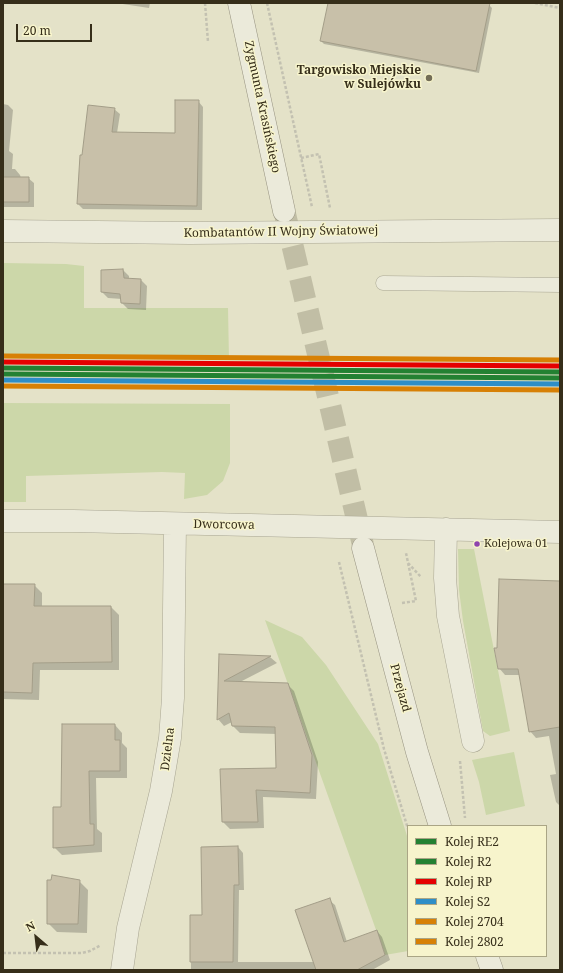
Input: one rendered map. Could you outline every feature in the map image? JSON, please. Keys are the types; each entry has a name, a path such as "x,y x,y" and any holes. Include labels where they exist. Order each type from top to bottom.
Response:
{"street":[{"name":"Zygmunta Krasińskiego","path":"240,3 284,211"},
{"name":"Kombatantów II Wojny Światowej","path":"3,231 190,233 560,230"},
{"name":"Dworcowa","path":"3,521 73,521 560,532"},
{"name":"Dzielna","path":"122,970 128,928 161,791 170,738 173,698 175,524"},
{"path":"446,529 445,578 448,616 473,741"},
{"name":"Przejazd","path":"364,548 417,752 440,825"},
{"path":"487,957 492,970"}],"lane":[{"path":"383,283 560,285"}],"path":[{"path":"204,3 208,42"},
{"path":"267,3 312,210"},
{"path":"535,3 560,8"},
{"path":"301,158 319,154 328,192 331,214"},
{"path":"338,557 384,749 407,826"},
{"path":"400,603 416,601 408,563 424,581"},
{"path":"3,953 82,953 90,951 103,943"}],"green space":[{"path":"3,263 66,264 84,266 84,308 228,308 229,360 3,358"},
{"path":"3,403 230,404 230,463 223,481 207,495 184,499 185,473 162,472 26,476 26,502 3,502"},
{"path":"458,549 474,549 510,731 490,736 483,731 463,621 459,590"},
{"path":"265,620 302,637 326,665 378,744 407,836 407,951 385,955"},
{"path":"514,752 525,806 486,815 479,782 472,760"}],"building":[{"path":"328,3 490,3 476,71 320,41"},
{"path":"175,100 199,100 197,206 77,204 80,155 82,155 88,105 115,108 112,132 175,133"},
{"path":"3,177 29,177 29,202 3,202"},
{"path":"123,269 124,278 141,279 140,304 121,303 120,294 101,292 101,270"},
{"path":"499,579 560,581 560,727 529,732 518,669 498,669 494,648 497,648"},
{"path":"3,584 35,584 34,606 111,606 112,662 33,663 32,693 3,692"},
{"path":"219,654 271,656 224,681 288,683 312,755 310,793 256,790 258,822 222,822 220,769 276,768 275,727 232,726 229,713 217,720"},
{"path":"62,724 115,724 115,740 120,740 120,771 89,771 90,824 94,824 94,845 53,848 53,807 61,807"},
{"path":"238,846 239,885 234,885 233,962 190,962 190,915 202,915 201,847"},
{"path":"52,875 80,880 78,924 47,924 47,880 51,880"},
{"path":"330,898 344,942 377,930 385,955 357,970 316,970 295,910"}],"tunnel":[{"path":"285,214 363,545"}],"rail line":[{"name":"2704","path":"3,356 560,360"},
{"name":"RP","path":"3,362 560,366"},
{"name":"RE2","path":"3,368 560,372"},
{"name":"R2","path":"3,374 560,378"},
{"name":"S2","path":"3,380 560,384"},
{"name":"2802","path":"3,386 560,390"}],"place":[{"name":"Targowisko Miejskie w Sulejówku","path":"429,78"},
{"name":"Kolejowa 01","path":"477,544"}]}
